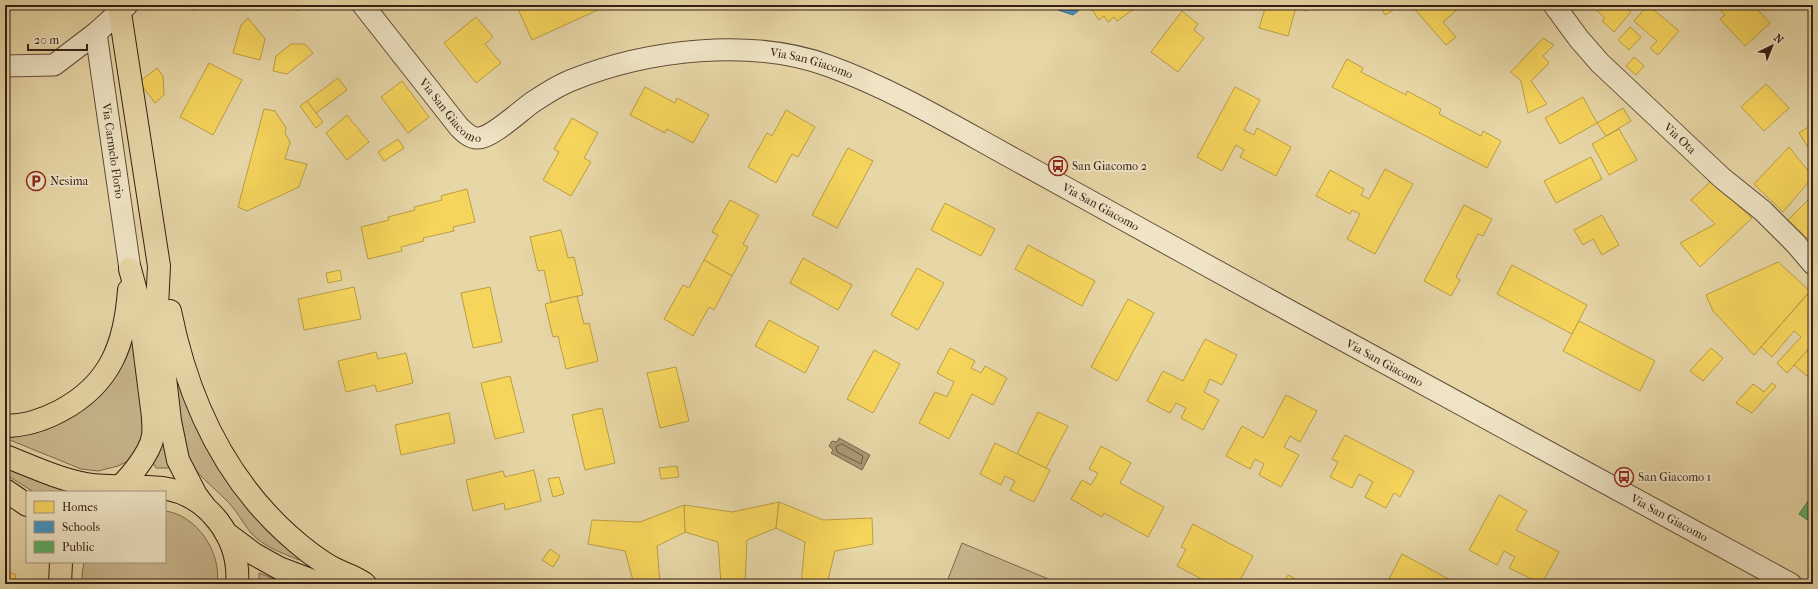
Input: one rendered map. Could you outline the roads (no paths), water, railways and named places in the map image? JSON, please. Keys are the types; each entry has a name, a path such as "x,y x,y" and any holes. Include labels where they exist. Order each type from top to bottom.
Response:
{"main road":[{"path":"123,9 159,266 185,372 209,431 223,456 257,502 293,540 333,569 365,584"},
{"path":"159,266 157,307 170,421 178,460 205,507 226,533 235,555 237,584"},
{"path":"5,426 26,425 57,413 79,400 105,374 115,356 123,335 127,312 130,269"},
{"path":"116,490 136,467 153,437 153,417 138,299 130,269"},
{"path":"5,456 73,481 116,490 151,487 174,491 205,507"},
{"path":"5,490 26,504"},
{"path":"226,533 254,554 280,568 321,584"}],"street":[{"name":"Via San Giacomo","path":"363,5 459,127 466,134 477,138 487,136 534,101 568,82 633,61 691,51 723,49 787,55 831,66 905,99 1323,330 1791,584"},
{"name":"Via Ota","path":"1554,5 1579,39 1600,63 1722,178 1763,211 1796,244 1813,264"},
{"path":"12,66 54,65 96,33 123,9"},
{"name":"Via Carmelo Florio","path":"96,33 130,269"}],"water":[{"path":"839,438 870,455 862,470 831,453 833,450 829,446 832,441 837,442"}],"place":[{"name":"San Giacomo 2","path":"1058,166"},
{"name":"Nesima","path":"36,181"},
{"name":"San Giacomo 1","path":"1624,477"}]}
